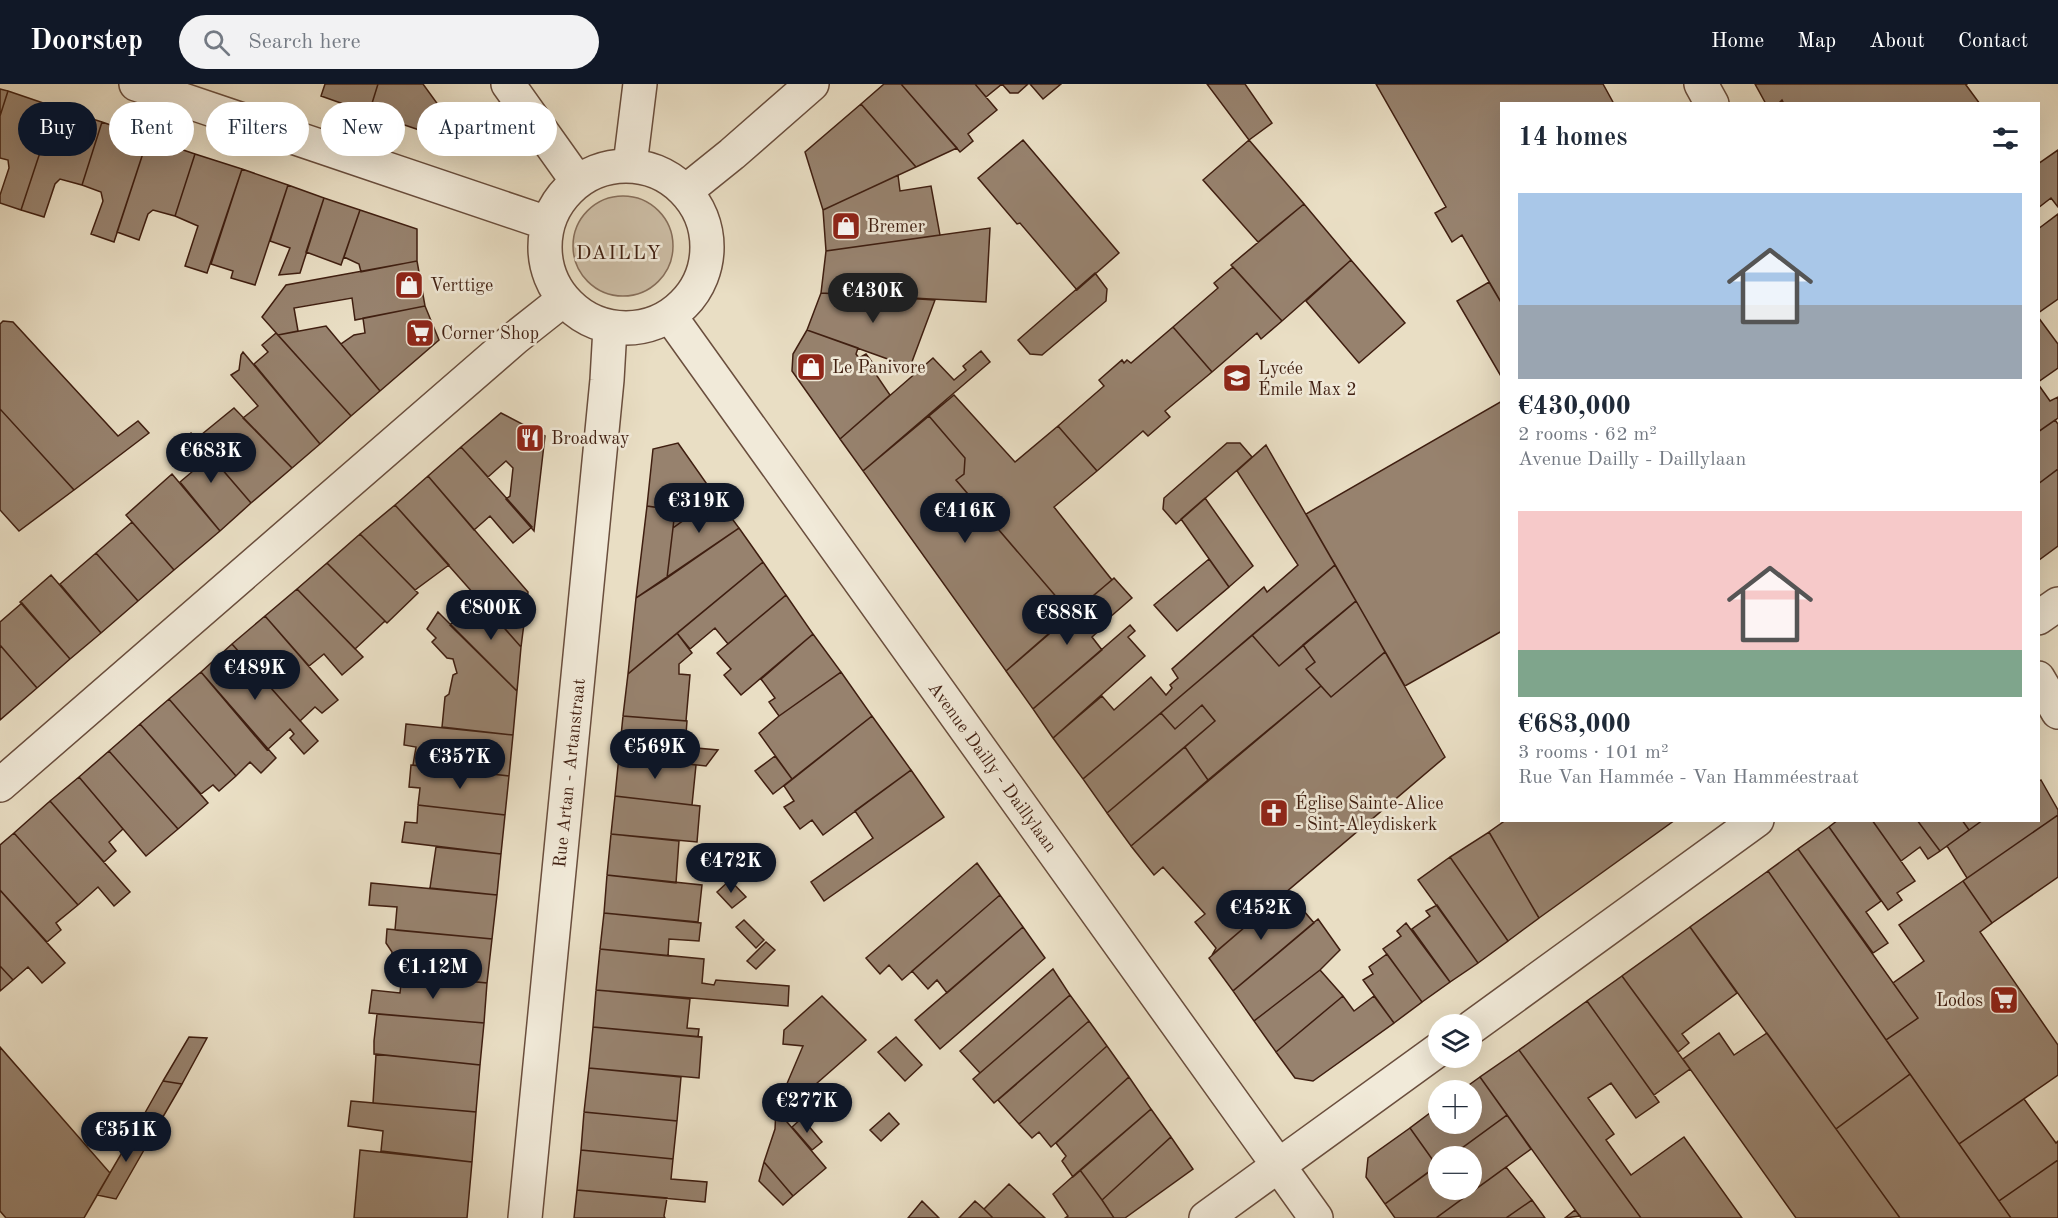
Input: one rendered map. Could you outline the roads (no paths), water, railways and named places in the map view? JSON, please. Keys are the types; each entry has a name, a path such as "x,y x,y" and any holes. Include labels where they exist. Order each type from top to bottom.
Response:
{"street":[{"path":"136,84 547,223"},
{"path":"508,84 577,181"},
{"path":"630,165 640,84"},
{"path":"686,191 812,84"},
{"path":"1701,84 1711,102"},
{"path":"630,165 660,172 686,191 704,219 708,254 696,290 670,316 642,327 610,328 584,317 563,300 550,278 544,249 547,223 558,200 577,181 603,168 630,165"},
{"path":"0,785 515,338 563,300"},
{"name":"Avenue Dailly - Daillylaan","path":"670,316 1316,1218"},
{"name":"Rue Artan - Artanstraat","path":"525,1218 606,392 610,328"},
{"path":"2040,617 2058,604"},
{"path":"2040,681 2058,712"},
{"path":"1482,1020 1754,822"},
{"path":"1206,1218 1428,1057"}],"place":[{"name":"Bremer","path":"846,226"},
{"name":"Verttige","path":"409,285"},
{"name":"Corner Shop","path":"420,333"},
{"name":"Le Panivore","path":"811,367"},
{"name":"Lycée Émile Max 2","path":"1237,378"},
{"name":"Broadway","path":"530,438"},
{"name":"Église Sainte-Alice - Sint-Aleydiskerk","path":"1274,813"},
{"name":"Lodos","path":"2004,1000"}],"district":[{"name":"DAILLY","path":"619,252"}]}
